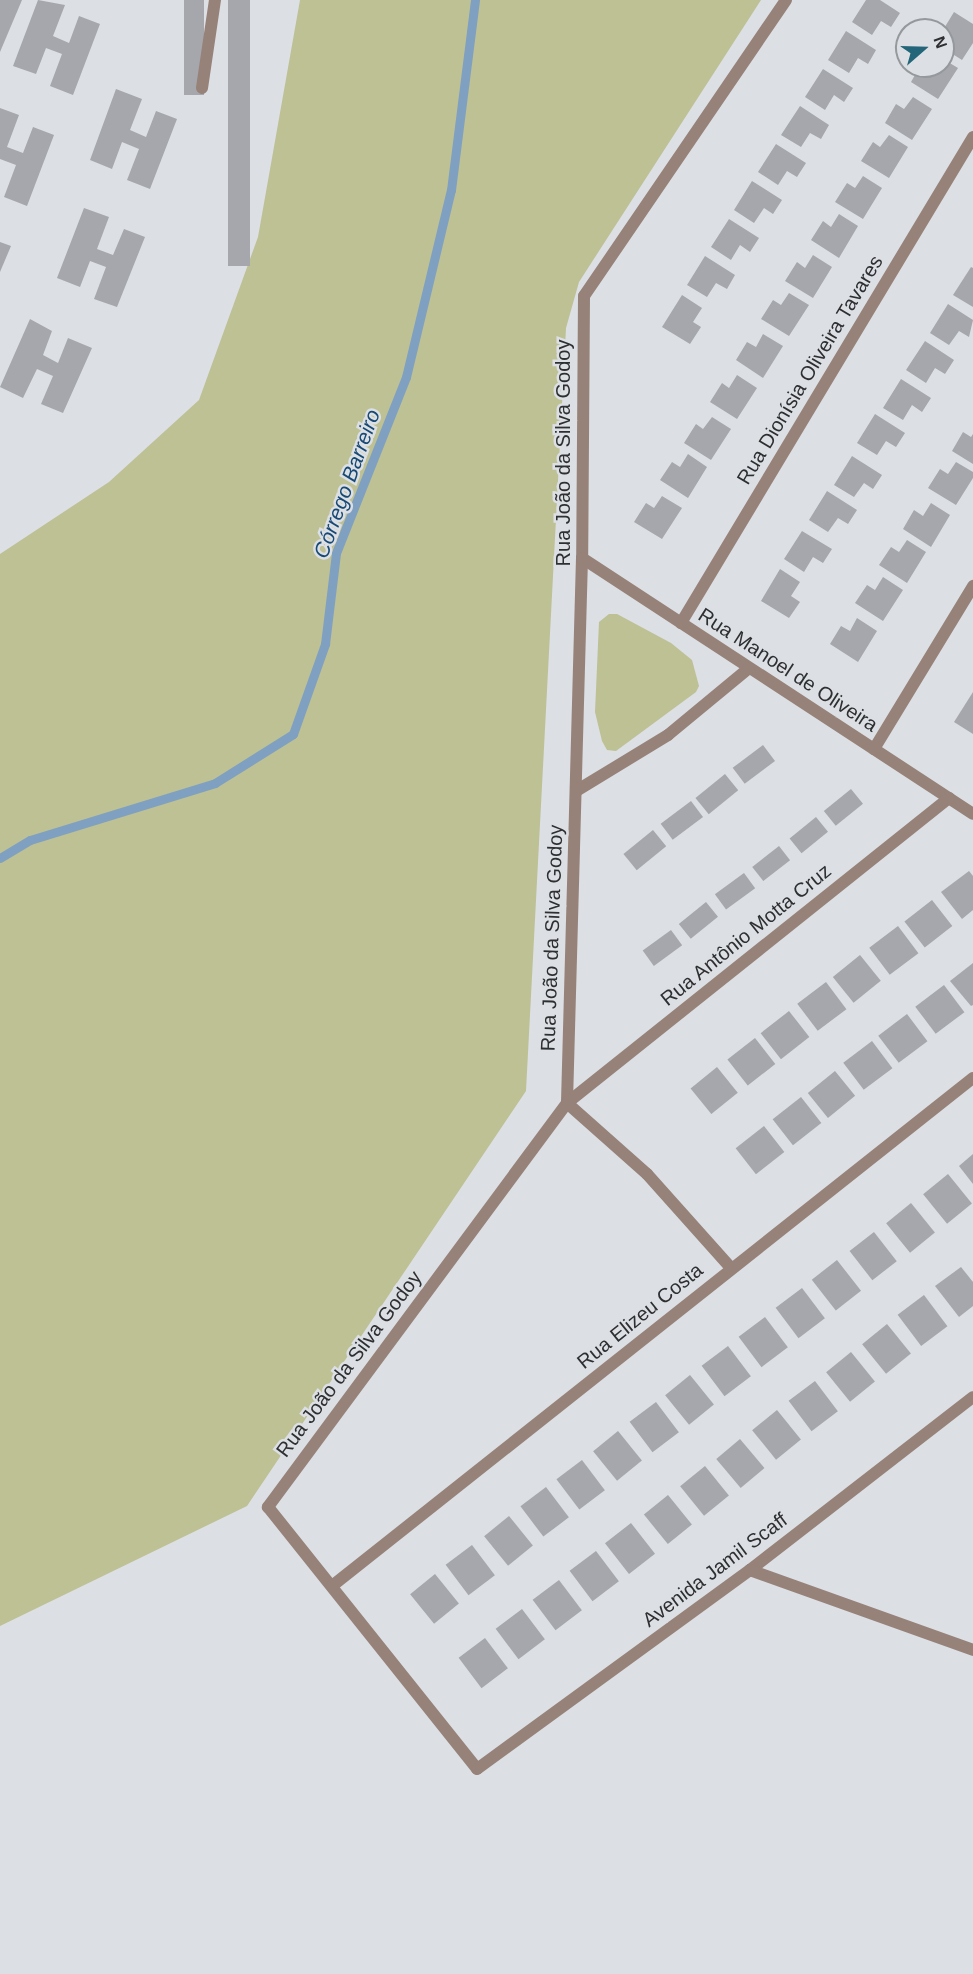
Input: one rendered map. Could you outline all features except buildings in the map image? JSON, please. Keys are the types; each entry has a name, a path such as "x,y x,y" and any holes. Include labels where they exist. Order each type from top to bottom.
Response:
{"street":[{"path":"202,88 215,0"},
{"name":"Rua João da Silva Godoy","path":"477,1769 268,1507 567,1103 582,558 584,296 786,0"},
{"name":"Rua Dionísia Oliveira Tavares","path":"681,623 973,138"},
{"name":"Rua Manoel de Oliveira","path":"582,558 973,814"},
{"path":"874,749 973,586"},
{"path":"576,791 668,735 749,668"},
{"name":"Rua Antônio Motta Cruz","path":"567,1103 949,798"},
{"name":"Rua Elizeu Costa","path":"332,1586 973,1078"},
{"path":"567,1103 647,1174 731,1268"},
{"name":"Avenida Jamil Scaff","path":"477,1769 750,1570 973,1397"},
{"path":"750,1570 973,1650"}],"green space":[{"path":"300,0 761,0 579,282 566,328 526,1091 247,1506 0,1626 0,554 109,482 199,400 258,237"},
{"path":"609,614 617,614 671,643 692,660 699,686 696,692 616,751 607,750 602,741 595,712 599,622"}],"waterway":[{"name":"Córrego Barreiro","path":"0,858 30,840 215,783 293,734 325,644 336,553 406,377 451,190 475,0"}]}
